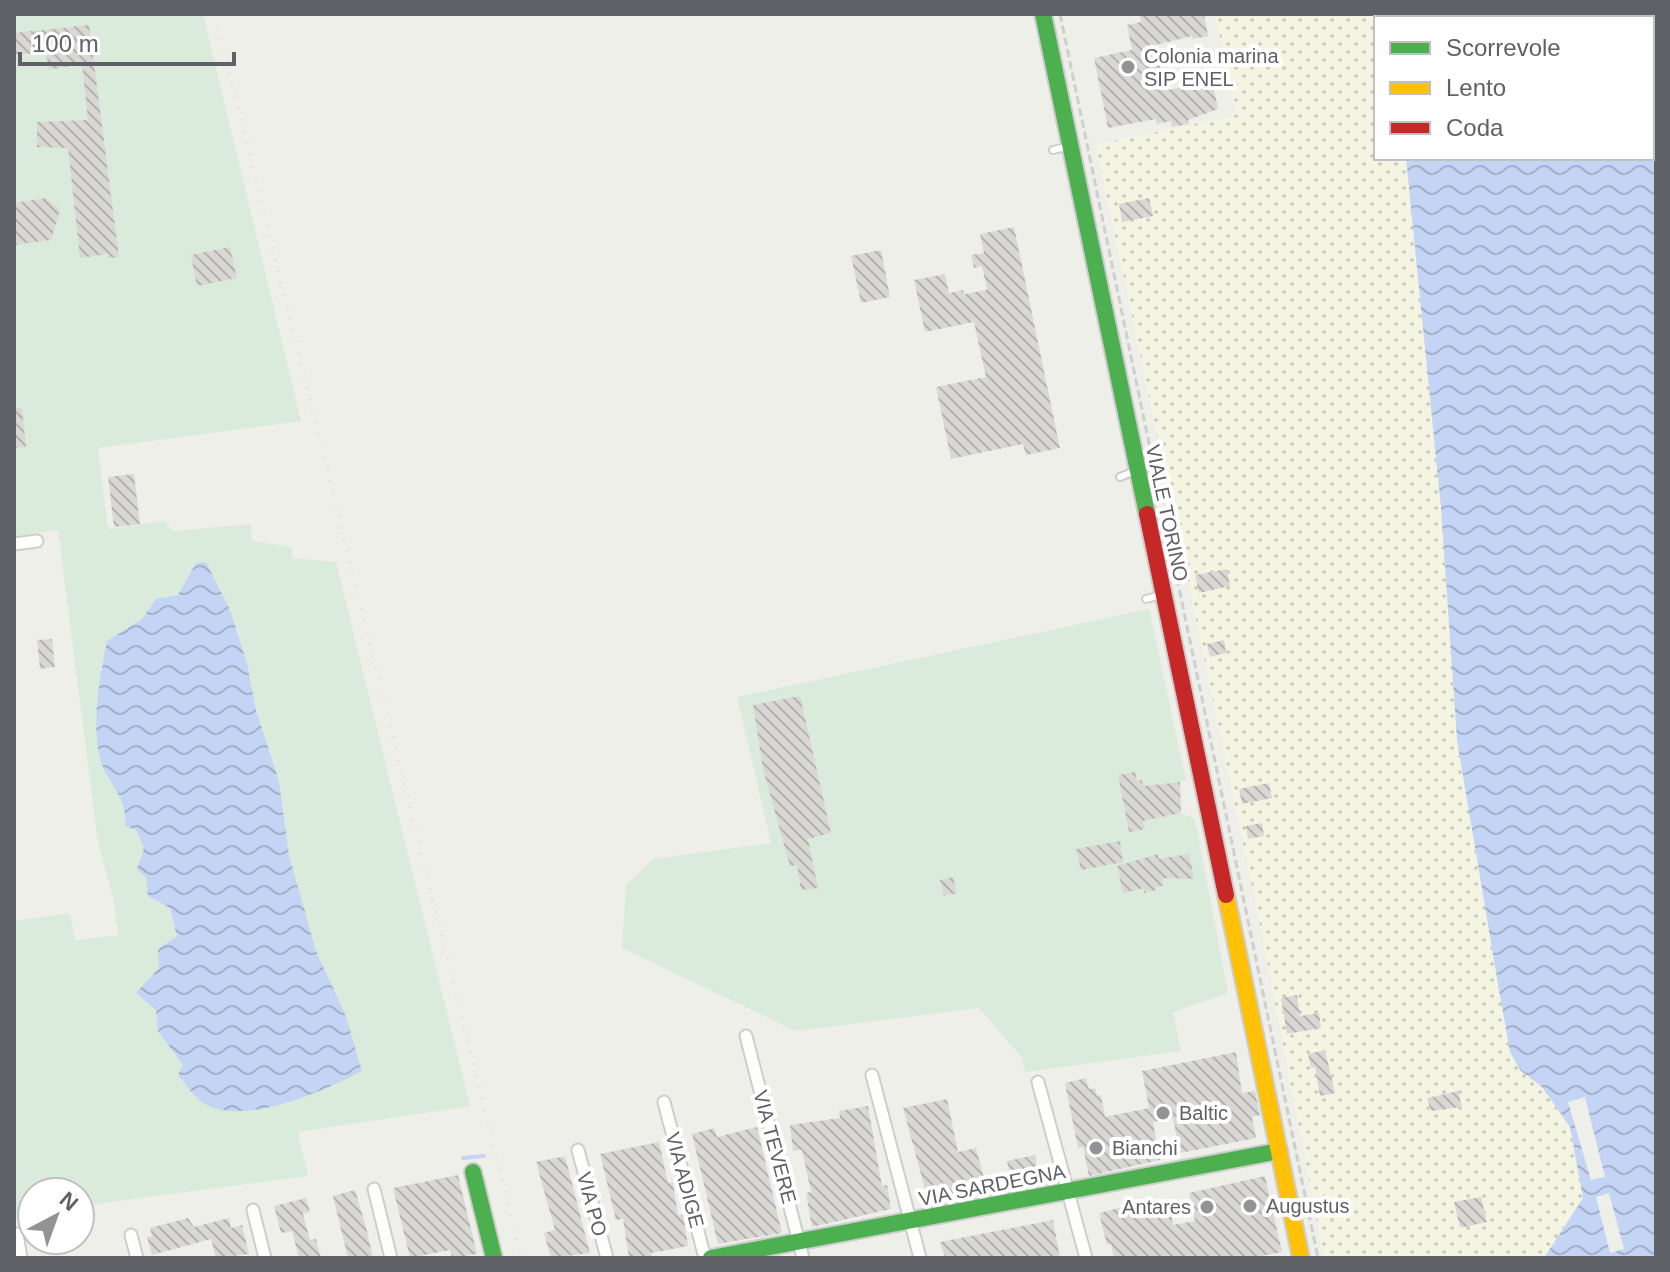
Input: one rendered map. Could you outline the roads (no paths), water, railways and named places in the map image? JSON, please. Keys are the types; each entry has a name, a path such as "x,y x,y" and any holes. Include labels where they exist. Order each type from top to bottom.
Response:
{"street":[{"name":"VIALE TORINO","path":"1043,14 1062,148 1138,470 1208,823 1253,1020 1301,1258"},
{"path":"14,544 37,541"},
{"name":"VIA TEVERE","path":"746,1036 801,1250"},
{"path":"872,1075 920,1258"},
{"path":"1038,1082 1086,1258"},
{"name":"VIA ADIGE","path":"664,1102 708,1258"},
{"name":"VIA PO","path":"578,1150 607,1258"},
{"name":"VIA SARDEGNA","path":"708,1258 801,1250 910,1221 1279,1151"},
{"path":"473,1172 494,1258"},
{"path":"374,1189 391,1258"},
{"path":"253,1210 265,1258"},
{"path":"131,1235 137,1258"}],"lane":[{"path":"1120,477 1138,470"},
{"path":"1146,599 1164,594"}],"water":[{"path":"1656,14 1656,1258 1544,1258 1583,1198 1570,1127 1542,1087 1520,1070 1510,1052 1498,984 1457,740 1441,508 1406,160 1654,160 1654,16 1388,16"},
{"path":"206,562 230,610 247,663 256,710 279,781 289,855 316,951 346,1016 362,1071 284,1104 240,1111 220,1110 203,1103 193,1094 178,1075 183,1065 158,1031 156,1010 136,993 159,968 158,949 177,936 170,908 148,896 146,877 137,869 144,848 136,830 125,826 120,798 103,768 96,730 107,641 142,619 156,599 178,595 196,563"}],"waterway":[{"path":"463,1158 484,1156"}],"railway":[{"path":"215,14 521,1258"}],"place":[{"name":"Colonia marina SIP ENEL","path":"1128,67"},
{"name":"Baltic","path":"1163,1113"},
{"name":"Bianchi","path":"1096,1148"},
{"name":"Augustus","path":"1250,1206"},
{"name":"Antares","path":"1207,1207"}]}
